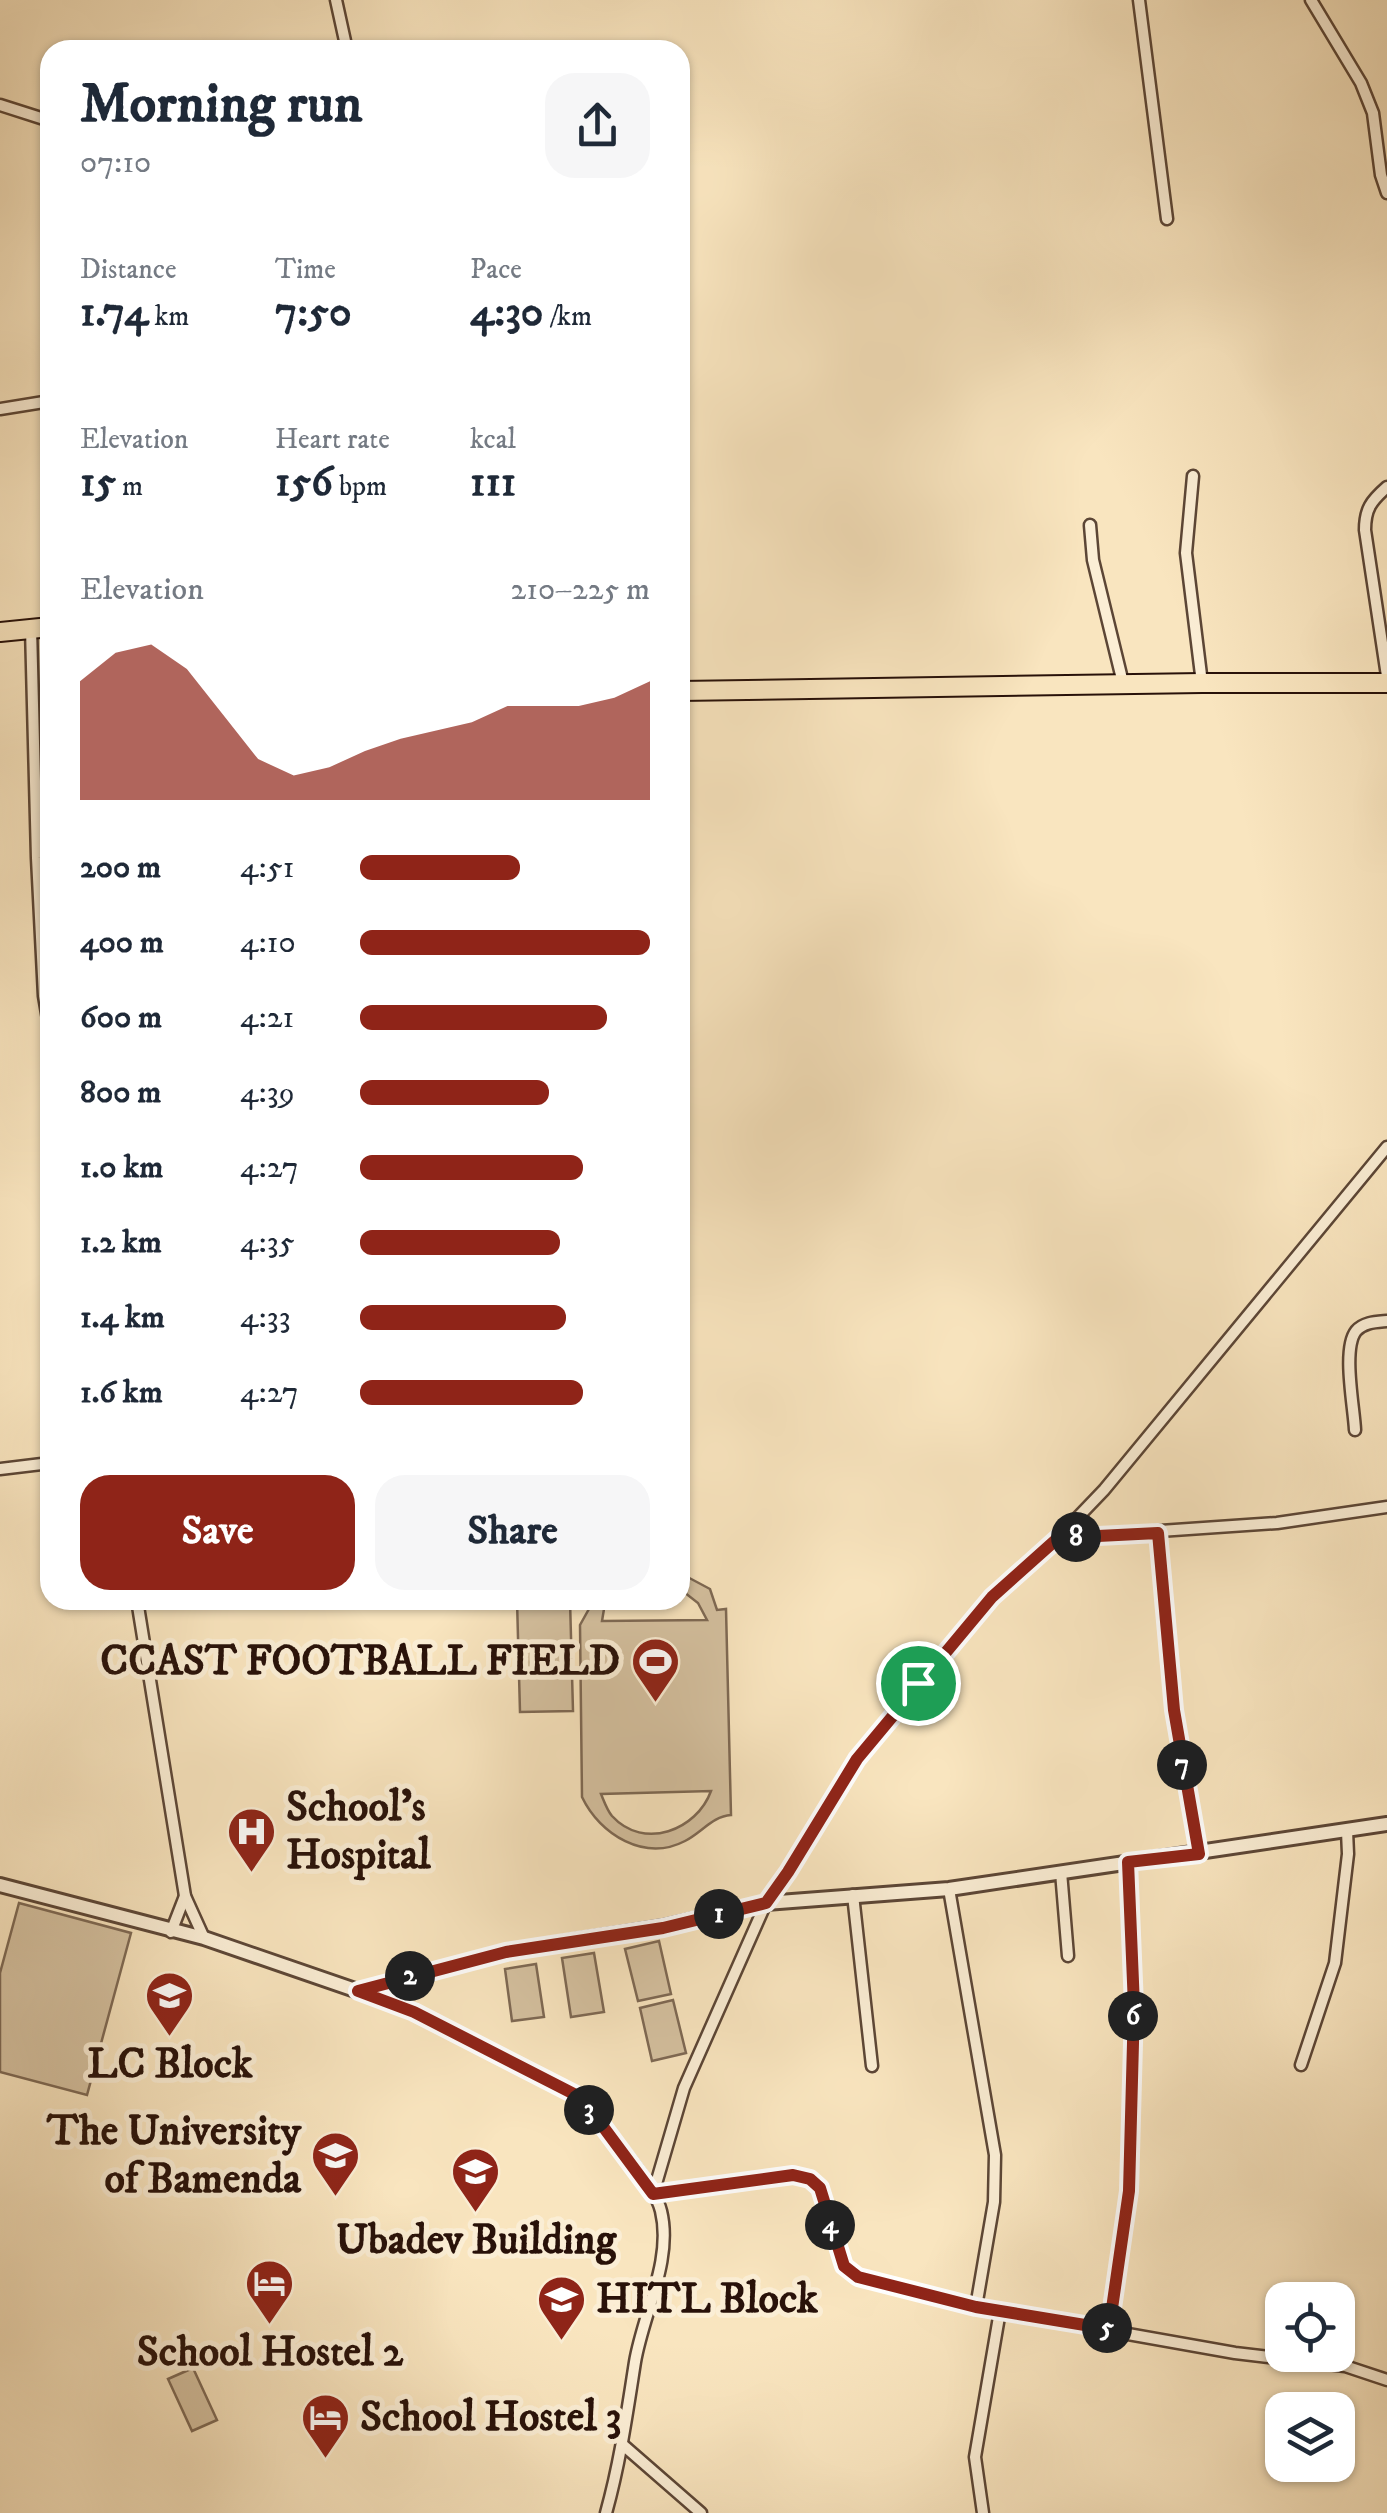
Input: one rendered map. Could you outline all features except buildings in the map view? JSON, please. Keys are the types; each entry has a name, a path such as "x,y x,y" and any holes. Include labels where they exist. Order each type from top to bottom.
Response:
{"highway":[{"path":"0,632 40,633"},
{"path":"0,643 40,633"},
{"path":"690,691 1387,680"}],"street":[{"path":"336,0 344,40"},
{"path":"1139,0 1166,220"},
{"path":"1311,0 1361,83 1373,113 1387,194"},
{"path":"0,105 40,118"},
{"path":"0,409 40,403"},
{"path":"1193,476 1186,553 1202,682"},
{"path":"1387,487 1365,512 1364,530 1387,680"},
{"path":"1090,525 1093,560 1123,684"},
{"path":"40,633 40,878"},
{"path":"653,2194 684,2088 766,1903 857,1759 992,1597 1104,1490 1387,1146"},
{"path":"1355,1430 1349,1348 1357,1330 1370,1322 1387,1321"},
{"path":"0,1469 40,1464"},
{"path":"1058,1538 1277,1523 1387,1506"},
{"path":"1158,1533 1174,1710 1199,1854"},
{"path":"139,1610 185,1896 204,1938"},
{"path":"358,1991 506,1952 663,1928 766,1903 949,1889 1387,1824"},
{"path":"1301,2065 1336,1963 1347,1831"},
{"path":"1109,2329 1129,2191 1134,2006 1128,1862"},
{"path":"1061,1872 1068,1956"},
{"path":"0,1885 204,1938 414,2012 574,2094 593,2113 661,2210 659,2265 635,2360 622,2445 606,2513"},
{"path":"949,1889 995,2155 994,2202 976,2307"},
{"path":"853,1895 872,2066"},
{"path":"171,1932 185,1896"},
{"path":"653,2194 793,2175 810,2179 820,2188 844,2266 858,2277 976,2307 1235,2353 1346,2366 1384,2378 1387,2365"},
{"path":"983,2513 975,2457 1000,2311"},
{"path":"622,2445 700,2513"}],"shaded area":[{"name":"CCAST FOOTBALL FIELD","path":"690,1578 710,1589 717,1610 726,1609 731,1815 670,1847 640,1846 625,1841 600,1823 582,1797 580,1625 588,1610 604,1610 602,1621 707,1620 690,1597","holes":["711,1791 694,1816 668,1831 639,1832 612,1816 601,1794"]},
{"path":"517,1610 570,1610 573,1711 520,1712"},
{"path":"19,1903 131,1933 87,2095 0,2072 0,1973"},
{"path":"659,1941 671,1994 638,2001 625,1949"},
{"path":"594,1953 604,2012 571,2017 562,1958"},
{"path":"536,1964 544,2017 512,2021 505,1969"},
{"path":"673,2000 686,2053 652,2061 640,2008"},
{"path":"193,2368 217,2420 192,2431 168,2379"}],"place":[{"name":"CCAST FOOTBALL FIELD","path":"655,1704"},
{"name":"School's Hospital","path":"251,1874"},
{"name":"LC Block","path":"170,2038"},
{"name":"The University of Bamenda","path":"336,2198"},
{"name":"Ubadev Building","path":"476,2214"},
{"name":"School Hostel 2","path":"270,2326"},
{"name":"HITL Block","path":"561,2342"},
{"name":"School Hostel 3","path":"325,2460"}],"route":[{"path":"1158,1533 1174,1710 1199,1854 1128,1862 1134,2006 1129,2191 1109,2329 976,2307 858,2277 844,2266 820,2188 810,2179 793,2175 653,2194 593,2113 574,2094 414,2012 358,1991 506,1952 663,1928 766,1903 857,1759 918,1683 992,1597 1058,1538 1158,1533"}]}
